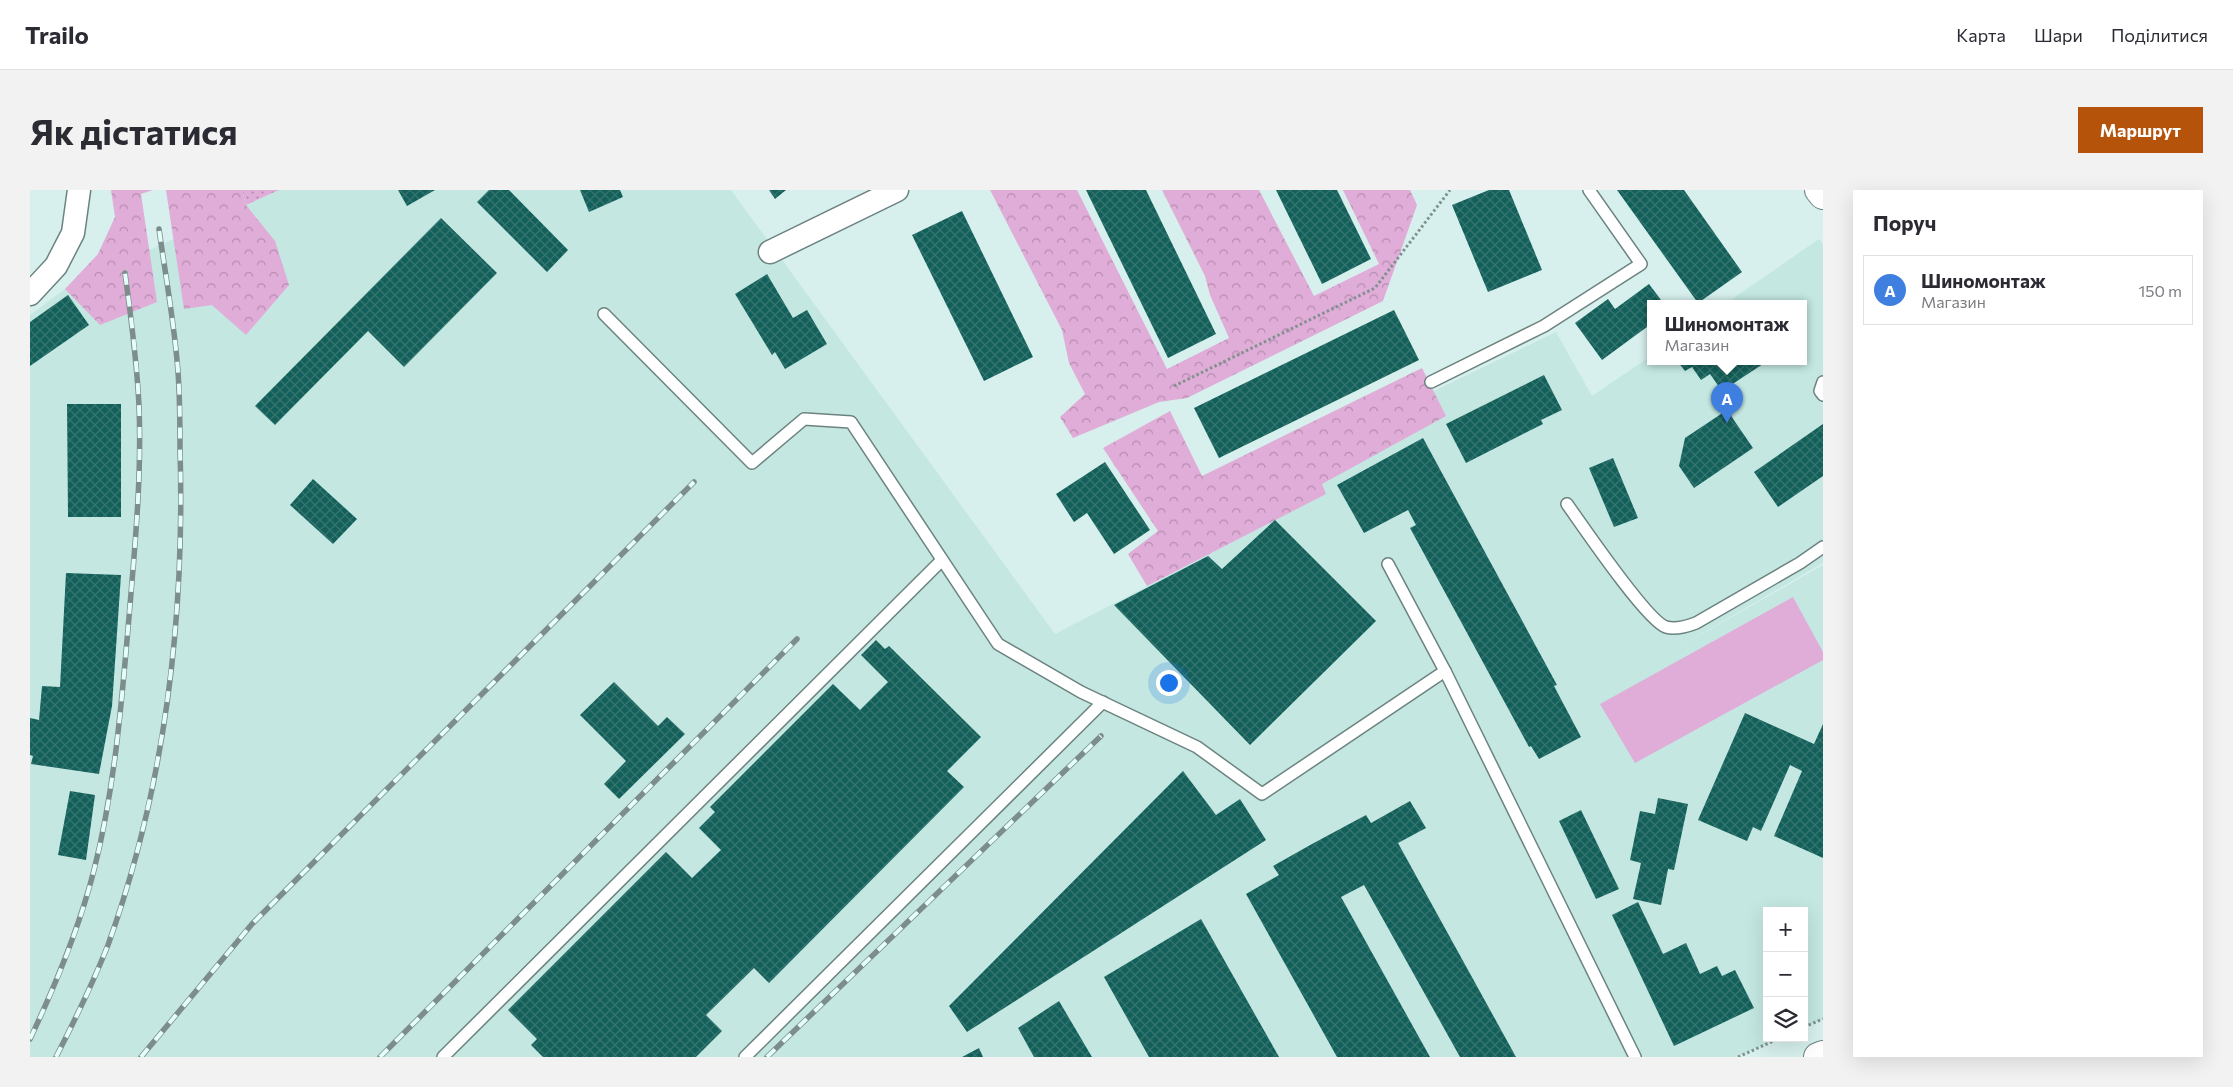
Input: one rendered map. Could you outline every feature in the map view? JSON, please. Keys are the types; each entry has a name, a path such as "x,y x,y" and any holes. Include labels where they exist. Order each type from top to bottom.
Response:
{"main road":[{"path":"1819,190 1823,195"},
{"path":"1818,1057 1823,1055"}],"street":[{"path":"30,294 56,266 73,233 79,190"},
{"path":"770,252 897,190"}],"lane":[{"path":"1431,382 1544,326 1641,264 1589,190"},
{"path":"604,314 752,463 804,419 851,422 998,644 1103,702 1197,747 1262,794 1445,671"},
{"path":"1823,382 1820,391 1823,395"},
{"path":"1567,504 1647,613 1666,628 1680,628 1696,623 1800,563 1823,547"},
{"path":"444,1057 942,560"},
{"path":"1388,564 1445,671 1635,1057"},
{"path":"744,1057 1103,702"}],"path":[{"path":"1174,386 1375,288 1450,190"},
{"path":"1808,1026 1823,1019"},
{"path":"1738,1057 1771,1042"}],"shaded area":[{"path":"279,190 731,190 1055,634 1325,494 1309,451 1556,332 1592,396 1647,359 1647,365 1807,365 1807,300 1731,300 1819,239 1823,244 1823,563 1665,655 1823,565 1823,1019 1808,1025 1808,907 1763,907 1763,1042 1770,1042 1736,1057 30,1057 30,315 65,289"}],"green space":[{"path":"111,190 153,190 141,194 157,302 100,325 65,289 98,254 115,217"},
{"path":"166,190 242,190 246,205 275,241 289,285 246,335 212,305 184,309"},
{"path":"242,190 279,190 246,205"},
{"path":"990,190 1077,190 1167,369 1229,338 1210,295 1205,276 1162,190 1259,190 1314,296 1379,264 1343,190 1410,190 1417,205 1383,301 1187,398 1159,402 1073,438 1060,417 1085,394 1069,363 1062,330"},
{"path":"1422,368 1446,416 1322,484 1326,494 1147,586 1128,554 1158,531 1103,448 1170,411 1202,476"},
{"path":"1793,597 1823,652 1823,660 1635,763 1600,704"}],"building":[{"path":"398,190 435,190 407,206"},
{"path":"489,190 509,190 568,250 547,272 477,202"},
{"path":"580,190 620,190 623,197 589,212"},
{"path":"769,190 786,190 775,199"},
{"path":"1086,190 1146,190 1216,334 1168,358"},
{"path":"1276,190 1337,190 1371,259 1322,284"},
{"path":"1489,190 1509,190 1542,270 1488,292 1452,205"},
{"path":"1617,190 1684,190 1742,272 1702,300 1696,300"},
{"path":"962,211 1033,357 984,381 912,235"},
{"path":"441,218 497,273 404,367 368,331 275,425 255,406"},
{"path":"767,274 793,318 807,310 827,344 785,369 775,352 772,355 735,294"},
{"path":"1649,284 1661,300 1647,300 1647,327 1602,360 1575,323 1608,299 1615,309"},
{"path":"68,295 89,325 30,366 30,322"},
{"path":"1394,310 1419,360 1219,458 1194,408"},
{"path":"1680,365 1761,365 1722,391 1710,374 1701,380 1692,367 1685,371"},
{"path":"1544,375 1562,410 1541,420 1543,424 1466,463 1446,424"},
{"path":"67,404 121,404 121,517 68,517"},
{"path":"1727,410 1753,448 1694,488 1679,466 1685,438"},
{"path":"1823,424 1823,476 1778,507 1754,472"},
{"path":"1423,438 1557,685 1554,686 1581,737 1539,759 1531,746 1529,747 1410,528 1416,525 1408,510 1364,533 1337,485"},
{"path":"1613,458 1638,518 1614,527 1589,468"},
{"path":"1105,462 1150,530 1114,554 1087,513 1074,522 1056,494"},
{"path":"313,479 357,519 333,544 290,505"},
{"path":"1275,520 1376,621 1250,745 1114,605 1208,556 1222,569"},
{"path":"66,573 121,575 112,706 99,774 31,764 33,756 30,755 30,718 39,720 42,686 60,687"},
{"path":"876,640 885,649 889,646 981,737 947,771 964,787 769,983 754,968 706,1015 722,1031 696,1057 543,1057 531,1045 537,1039 508,1010 666,852 692,878 721,850 699,828 715,812 710,807 833,684 860,710 888,682 861,655"},
{"path":"614,682 658,726 667,717 685,734 619,799 604,784 626,761 580,715"},
{"path":"1745,713 1814,744 1823,724 1823,858 1774,836 1802,771 1790,765 1761,831 1753,827 1747,841 1698,820"},
{"path":"1183,771 1216,815 1240,799 1266,840 967,1032 949,1006"},
{"path":"70,791 95,795 86,860 58,855"},
{"path":"1658,798 1688,804 1674,870 1668,869 1661,905 1633,899 1641,863 1630,860 1640,811 1655,814"},
{"path":"1410,801 1426,828 1398,843 1516,1057 1460,1057 1364,885 1341,897 1430,1057 1337,1057 1246,894 1279,875 1273,866 1366,815 1371,823"},
{"path":"1581,810 1619,889 1596,899 1559,821"},
{"path":"1638,902 1663,954 1686,943 1700,974 1717,966 1722,976 1735,970 1754,1008 1674,1046 1612,915"},
{"path":"1201,919 1279,1057 1149,1057 1104,977"},
{"path":"1059,1001 1092,1057 1034,1057 1018,1028"},
{"path":"979,1048 983,1057 962,1057"}],"railway":[{"path":"56,1057 84,1001 108,945 128,885 157,763 167,700 179,575 181,512 180,415 175,344 159,229"},
{"path":"30,1039 66,956 88,892 107,810 116,750 133,574 140,434 137,372 125,273"},
{"path":"141,1057 252,924 694,482"},
{"path":"380,1057 797,639"},
{"path":"767,1057 1101,736"}],"place":[{"name":"Шиномонтаж","path":"1727,423"}]}
